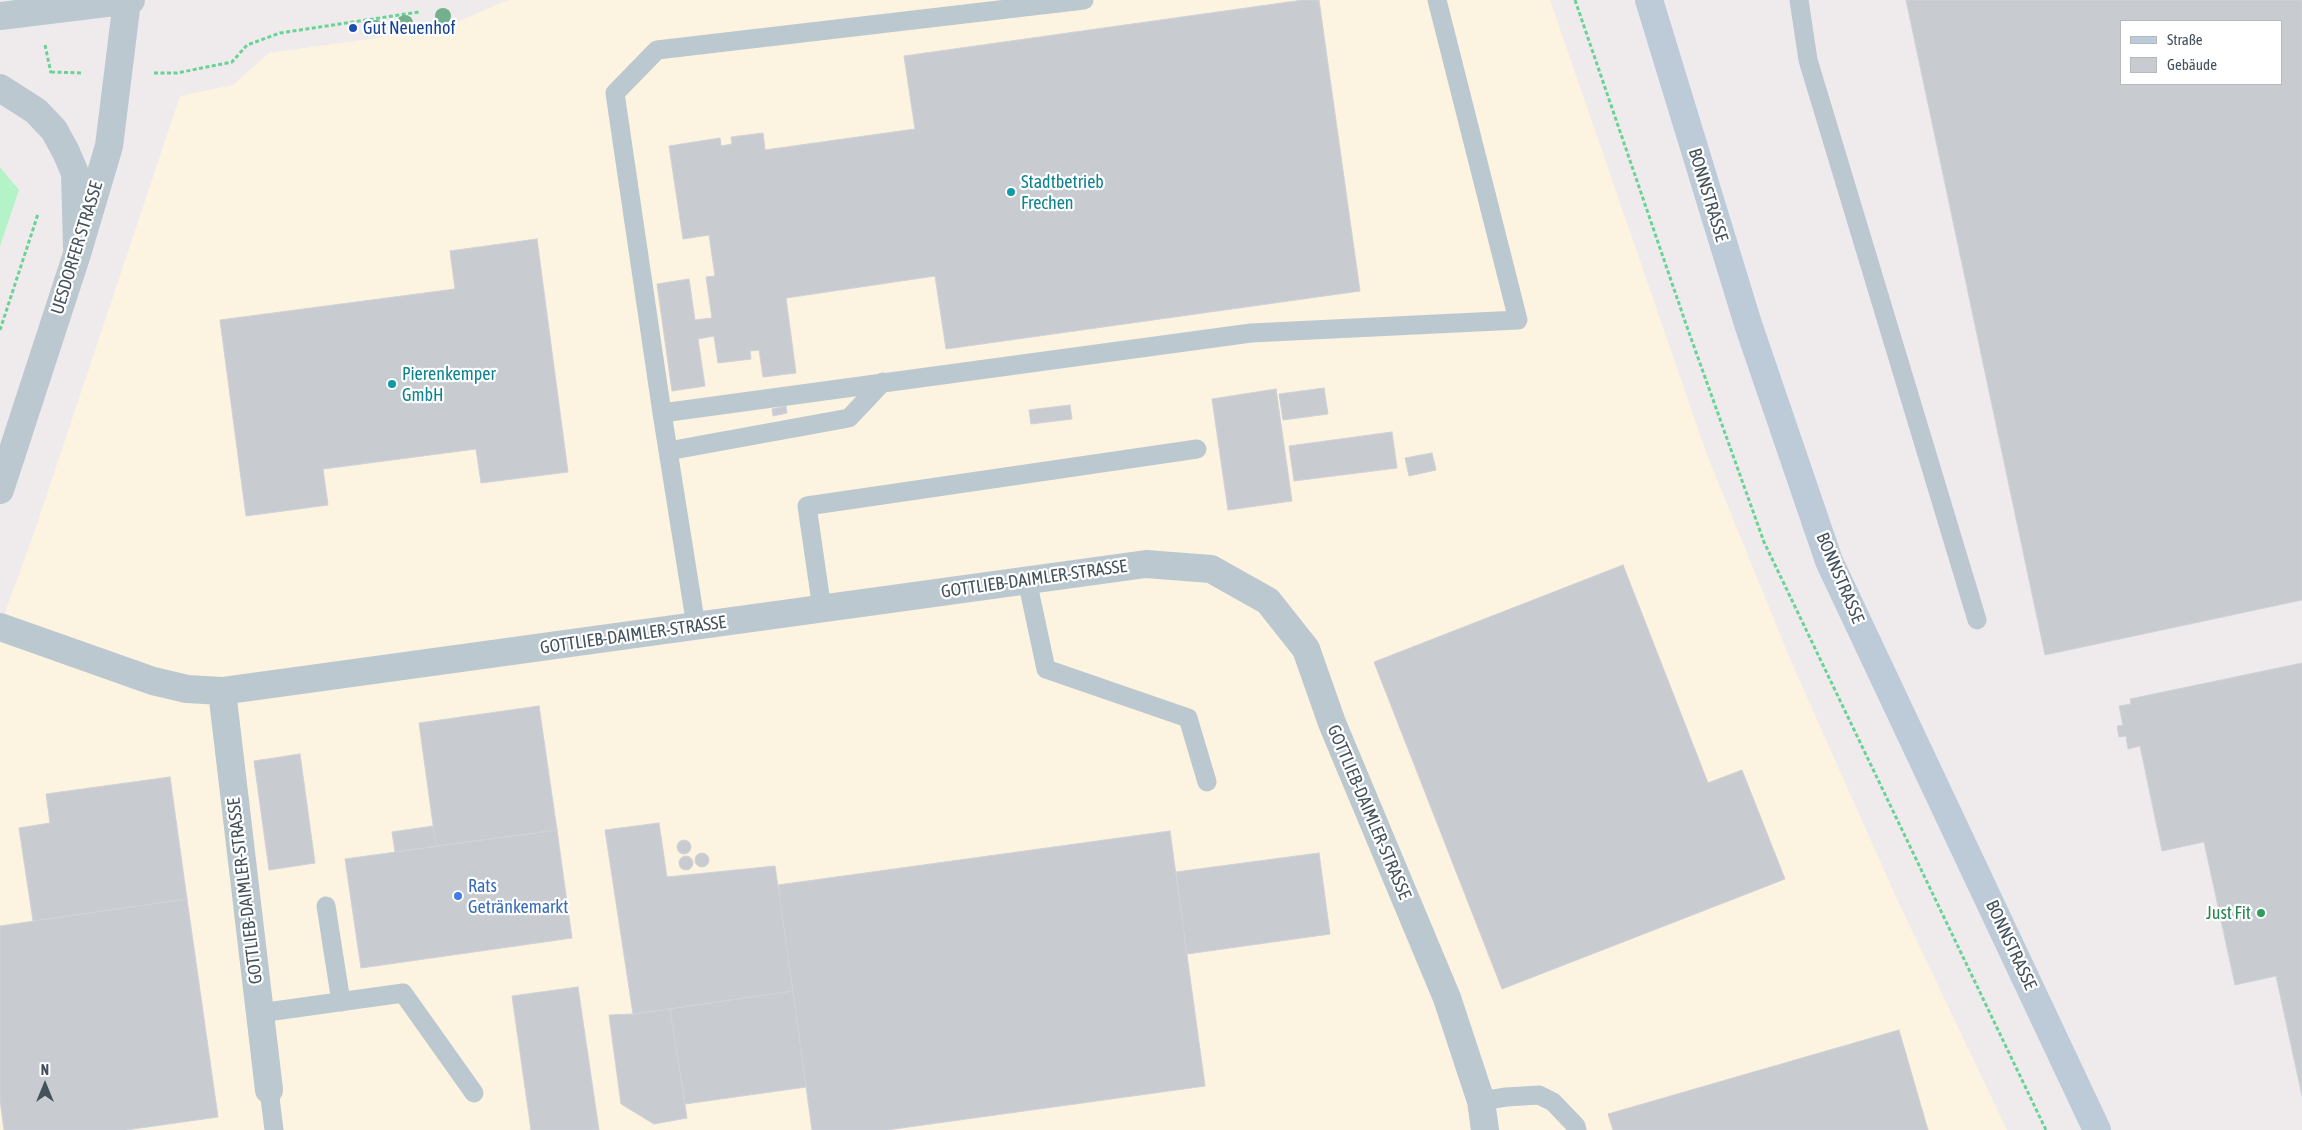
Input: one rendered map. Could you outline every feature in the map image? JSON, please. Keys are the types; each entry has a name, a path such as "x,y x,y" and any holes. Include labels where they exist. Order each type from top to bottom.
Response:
{"main road":[{"name":"BONNSTRASSE","path":"1649,0 1748,324 1829,560 2097,1130"}],"street":[{"path":"0,16 131,0"},
{"name":"UESDORFER STRASSE","path":"0,490 77,254 109,146 127,1"},
{"path":"0,88 36,111 54,130 66,152 75,173 77,254"},
{"name":"GOTTLIEB-DAIMLER-STRASSE","path":"0,627 152,680 187,689 222,691 1146,564 1211,569 1268,600 1306,649 1332,723 1447,998 1481,1102 1485,1130"},
{"name":"GOTTLIEB-DAIMLER-STRASSE","path":"222,691 270,1090"}],"lane":[{"path":"696,626 662,413 615,94 657,50 1084,0"},
{"path":"662,413 1251,333 1518,320 1437,0"},
{"path":"1799,0 1808,60 1977,620"},
{"path":"668,451 849,418 883,382"},
{"path":"822,609 807,506 1197,449"},
{"path":"1027,580 1046,669 1188,718 1207,782"},
{"path":"326,906 342,1002"},
{"path":"260,1013 403,993 474,1093"},
{"path":"270,1090 274,1130"},
{"path":"1481,1102 1506,1097 1540,1095 1553,1102 1576,1126 1577,1130"}],"path":[{"path":"51,72 177,73 232,62 247,45 280,33 420,12"}],"shaded area":[{"path":"508,0 1550,0 1707,455 1793,666 1896,897 2007,1130 0,1130 0,626 34,533 180,96 233,85 269,53 441,29"}],"green space":[{"path":"0,167 19,190 0,246"}],"building":[{"name":"Stadtbetrieb Frechen","path":"1303,0 1319,0 1360,291 946,349 935,276 786,298 796,373 763,377 759,350 750,351 751,359 718,363 714,336 698,339 705,386 672,391 657,284 689,279 695,320 712,318 706,277 715,276 709,235 683,239 669,146 720,138 721,146 732,144 731,137 763,133 765,150 915,129 904,56"},
{"path":"1906,0 2302,0 2302,600 2045,655"},
{"name":"Pierenkemper GmbH","path":"537,239 568,472 481,483 476,449 323,469 328,505 246,516 220,320 455,289 450,251"},
{"path":"1324,388 1328,414 1283,420 1279,394"},
{"path":"1276,389 1292,501 1228,510 1212,399"},
{"path":"1070,405 1072,419 1031,424 1029,410"},
{"path":"786,406 787,413 773,416 772,409"},
{"path":"1392,432 1397,468 1294,481 1289,446"},
{"path":"1432,453 1436,470 1409,476 1405,458"},
{"path":"1623,565 1708,783 1742,770 1785,879 1502,989 1374,662"},
{"name":"Just Fit","path":"2302,663 2302,1096 2276,976 2235,985 2204,842 2162,851 2140,746 2128,749 2126,736 2119,737 2117,726 2123,725 2119,706 2131,704 2130,699"},
{"path":"539,706 557,830 436,846 419,723"},
{"path":"300,754 315,863 269,870 254,761"},
{"path":"170,777 187,899 33,921 19,828 50,823 46,794"},
{"path":"659,823 667,877 775,866 793,991 633,1014 605,830"},
{"path":"433,826 436,846 395,852 392,832"},
{"name":"Rats Getränkemarkt","path":"557,830 572,938 361,968 345,859"},
{"path":"1170,831 1205,1086 887,1130 812,1130 778,885"},
{"path":"681,840 687,840 691,847 687,854 681,854 677,850 677,844"},
{"path":"699,853 705,853 709,860 705,867 699,867 695,863 695,857"},
{"path":"1319,853 1330,934 1187,954 1176,872"},
{"path":"683,856 689,856 693,863 689,870 683,870 679,866 679,860"},
{"path":"187,899 218,1117 126,1130 4,1130 0,1100 0,926"},
{"path":"578,987 599,1130 531,1130 512,996"},
{"path":"793,991 806,1087 685,1104 670,1009"},
{"path":"670,1009 687,1118 654,1124 621,1104 609,1015"},
{"path":"1899,1030 1928,1130 1613,1130 1608,1114"}],"place":[{"name":"Gut Neuenhof","path":"353,28"},
{"name":"Stadtbetrieb Frechen","path":"1011,192"},
{"name":"Pierenkemper GmbH","path":"392,384"},
{"name":"Rats Getränkemarkt","path":"458,896"},
{"name":"Just Fit","path":"2261,913"}]}
